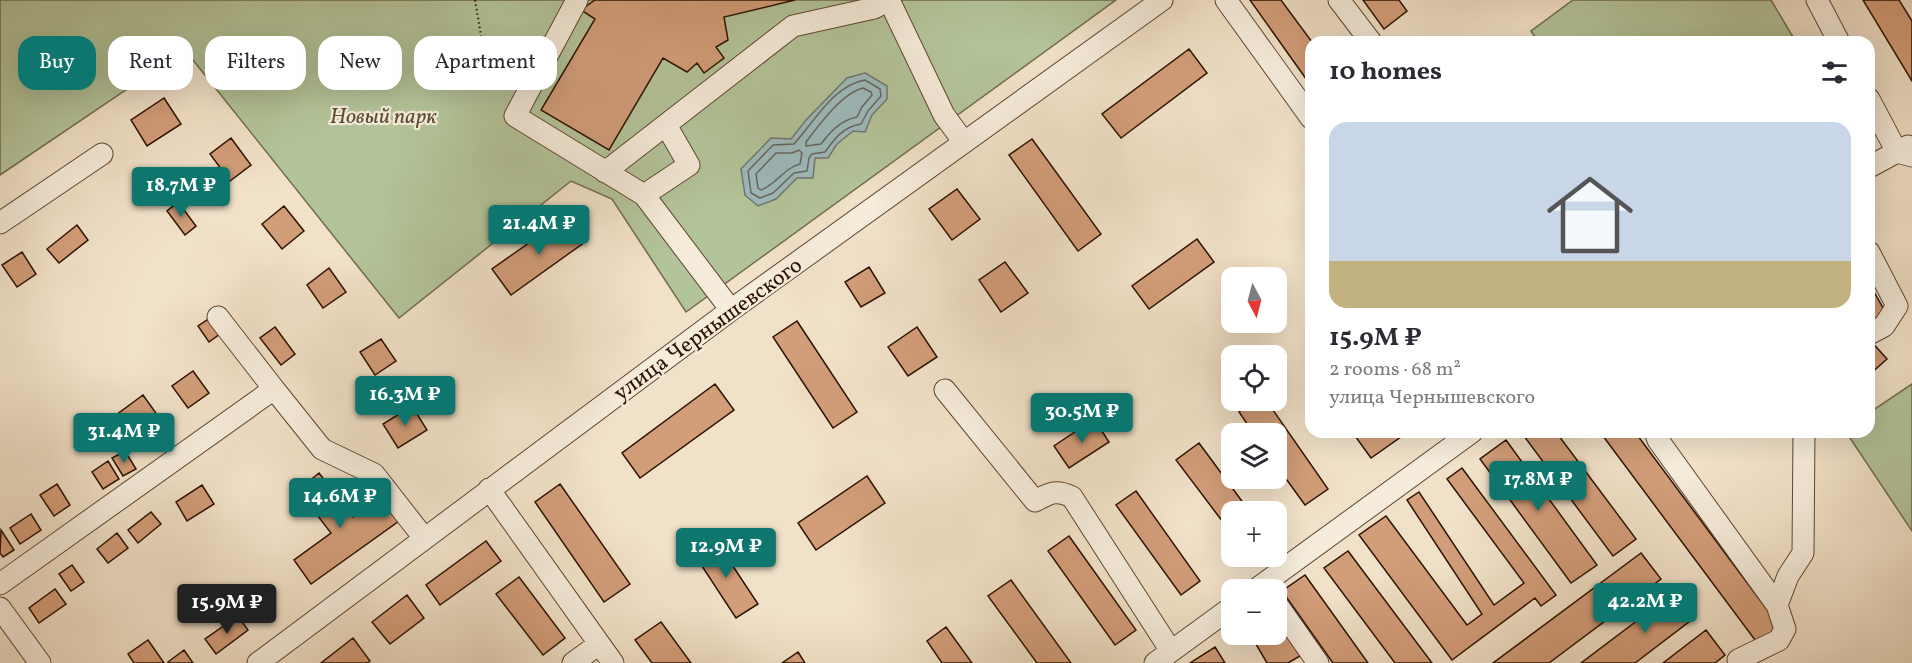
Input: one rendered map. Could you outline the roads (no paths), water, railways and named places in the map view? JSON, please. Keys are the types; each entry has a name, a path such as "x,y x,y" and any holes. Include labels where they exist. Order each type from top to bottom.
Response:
{"street":[{"path":"577,0 515,116 644,195 731,310"},
{"path":"605,172 793,26 874,8 889,0 944,115 963,141"},
{"name":"улица Чернышевского","path":"258,663 731,310 1162,0"},
{"path":"1226,0 1305,110"},
{"path":"1339,0 1366,36"},
{"path":"1817,0 1836,36"},
{"path":"1875,107 1907,151 1875,164"},
{"path":"644,195 689,165 666,125"},
{"path":"0,223 102,154"},
{"path":"1875,264 1897,306 1884,326 1875,331"},
{"path":"219,317 322,449 374,474 424,538"},
{"path":"0,584 274,389"},
{"path":"945,390 1035,501 1049,494 1062,492 1072,498 1163,657 1221,615"},
{"path":"1274,579 1464,438"},
{"path":"1657,438 1777,605 1785,629 1779,640 1738,660"},
{"path":"1777,605 1788,576 1803,554 1804,438"},
{"path":"489,489 613,663"},
{"path":"0,608 40,663"},
{"path":"1287,619 1318,663"},
{"path":"573,663 599,644"}],"water":[{"path":"865,73 887,86 887,99 872,115 865,132 853,131 837,144 828,158 815,158 813,178 797,178 776,199 758,206 745,195 741,169 771,138 791,139 847,78"}],"park label":[{"name":"Новый парк","path":"383,115"}]}
